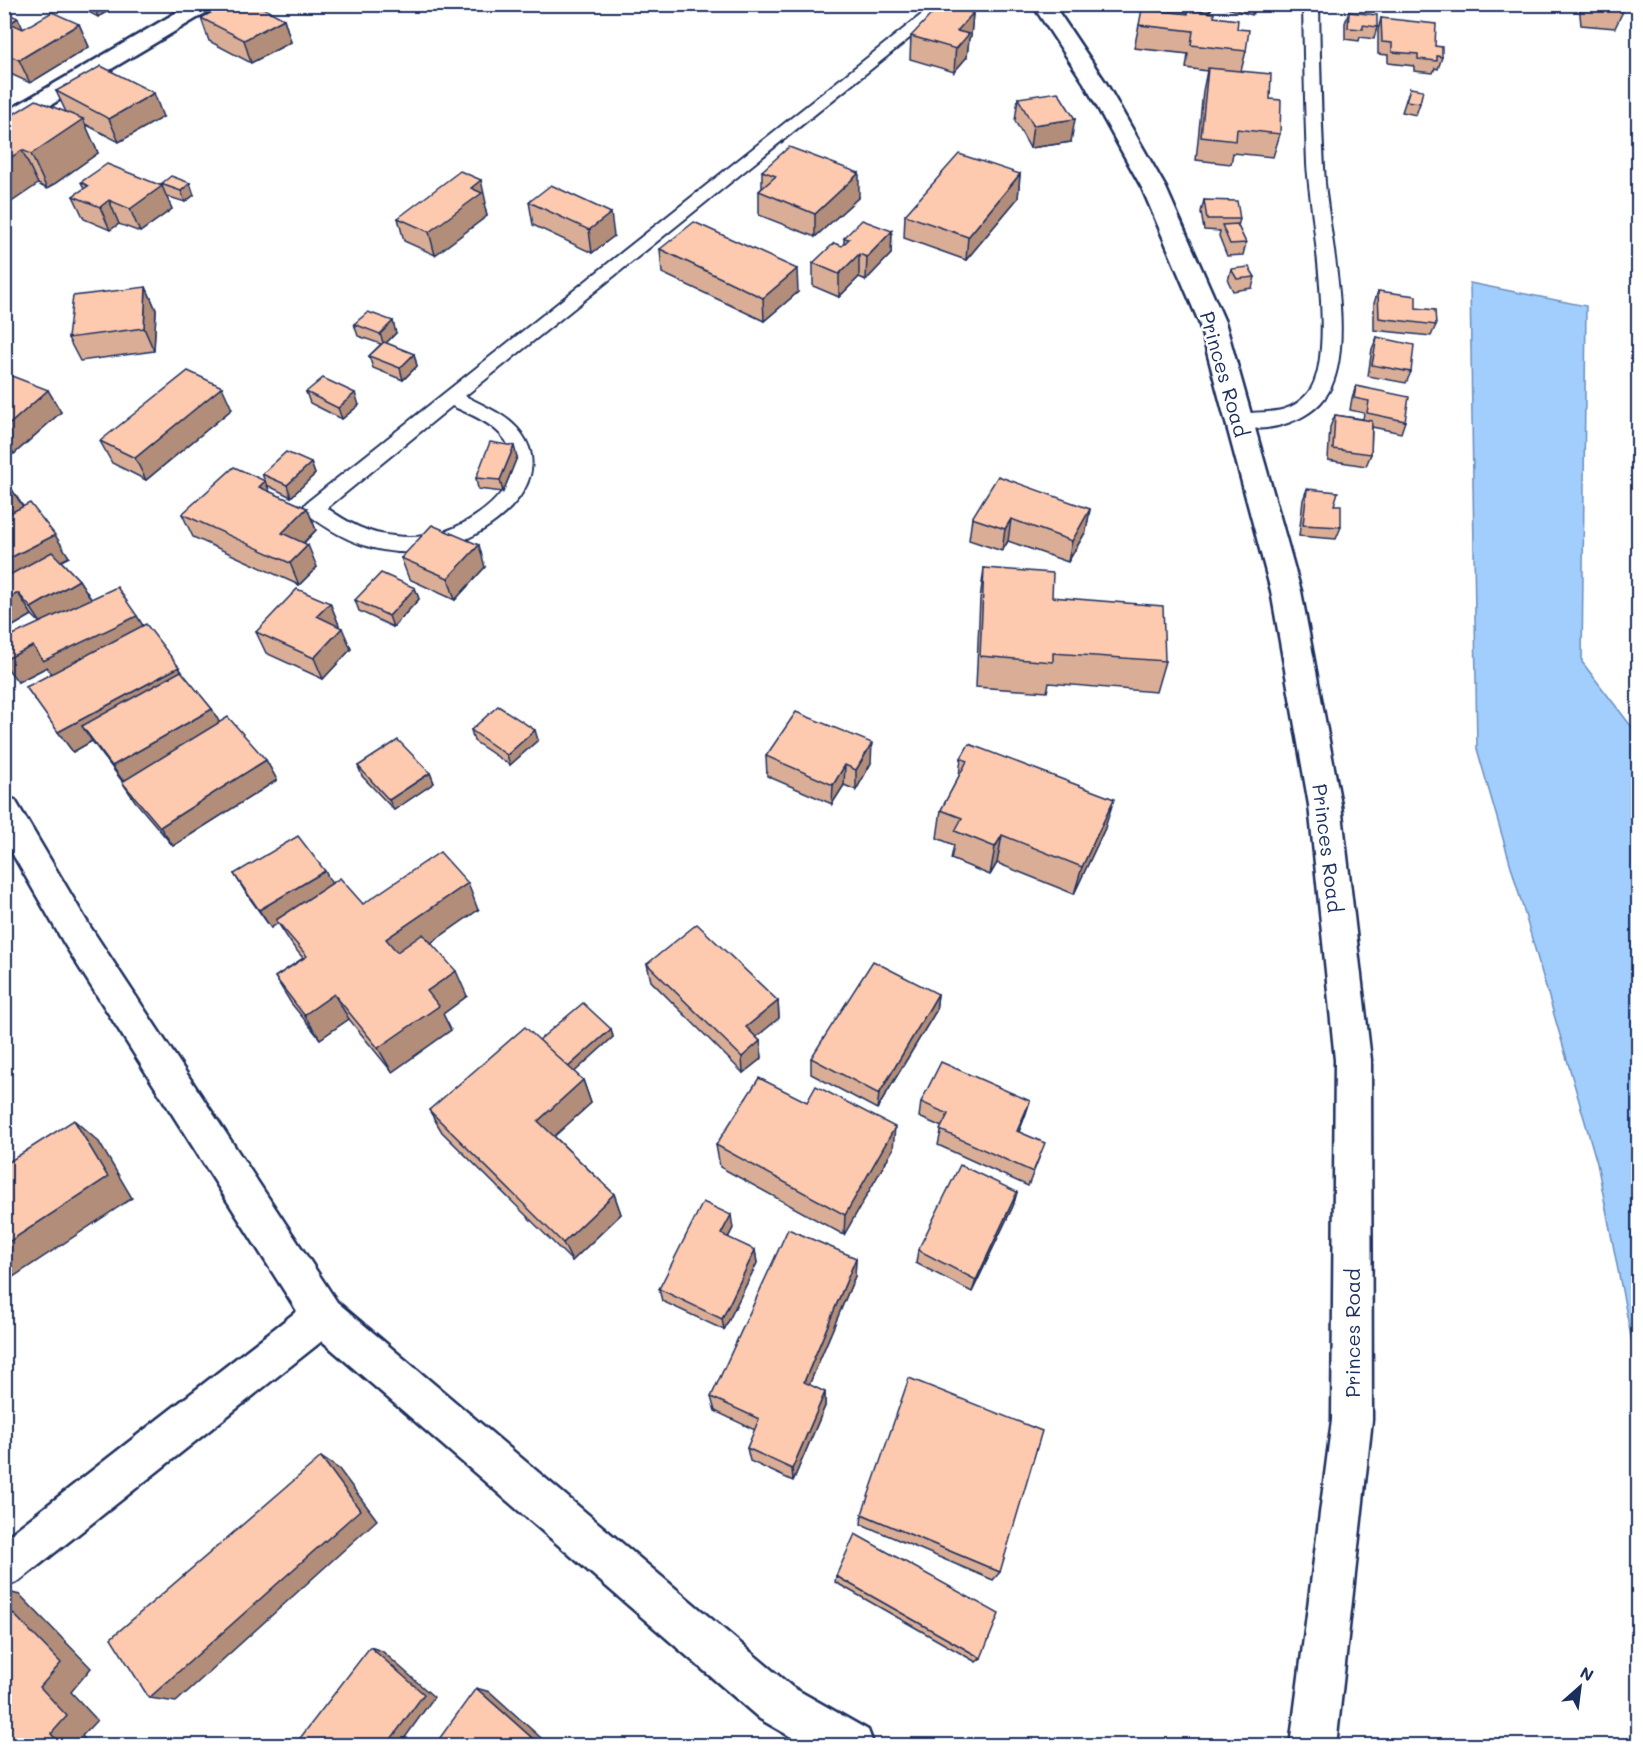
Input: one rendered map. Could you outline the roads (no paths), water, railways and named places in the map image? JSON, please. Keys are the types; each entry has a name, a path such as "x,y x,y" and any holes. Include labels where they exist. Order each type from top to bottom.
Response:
{"main road":[{"path":"4,123 207,4"},
{"name":"Princes Road","path":"1042,4 1095,83 1154,188 1212,322 1286,591 1325,805 1353,1059 1352,1420 1313,1746"},
{"path":"4,808 77,935 323,1316 776,1703 852,1746"},
{"path":"4,1566 323,1316"}],"lane":[{"path":"451,397 507,429 521,449 522,472 517,486 488,518 453,536 429,542 396,544 352,535 313,508 451,397 945,4"},
{"path":"1239,421 1274,420 1288,416 1306,406 1322,388 1331,359 1317,185 1311,4"}],"water":[{"path":"1470,283 1586,306 1582,662 1638,735 1638,1372 1597,1163 1477,749"}]}
